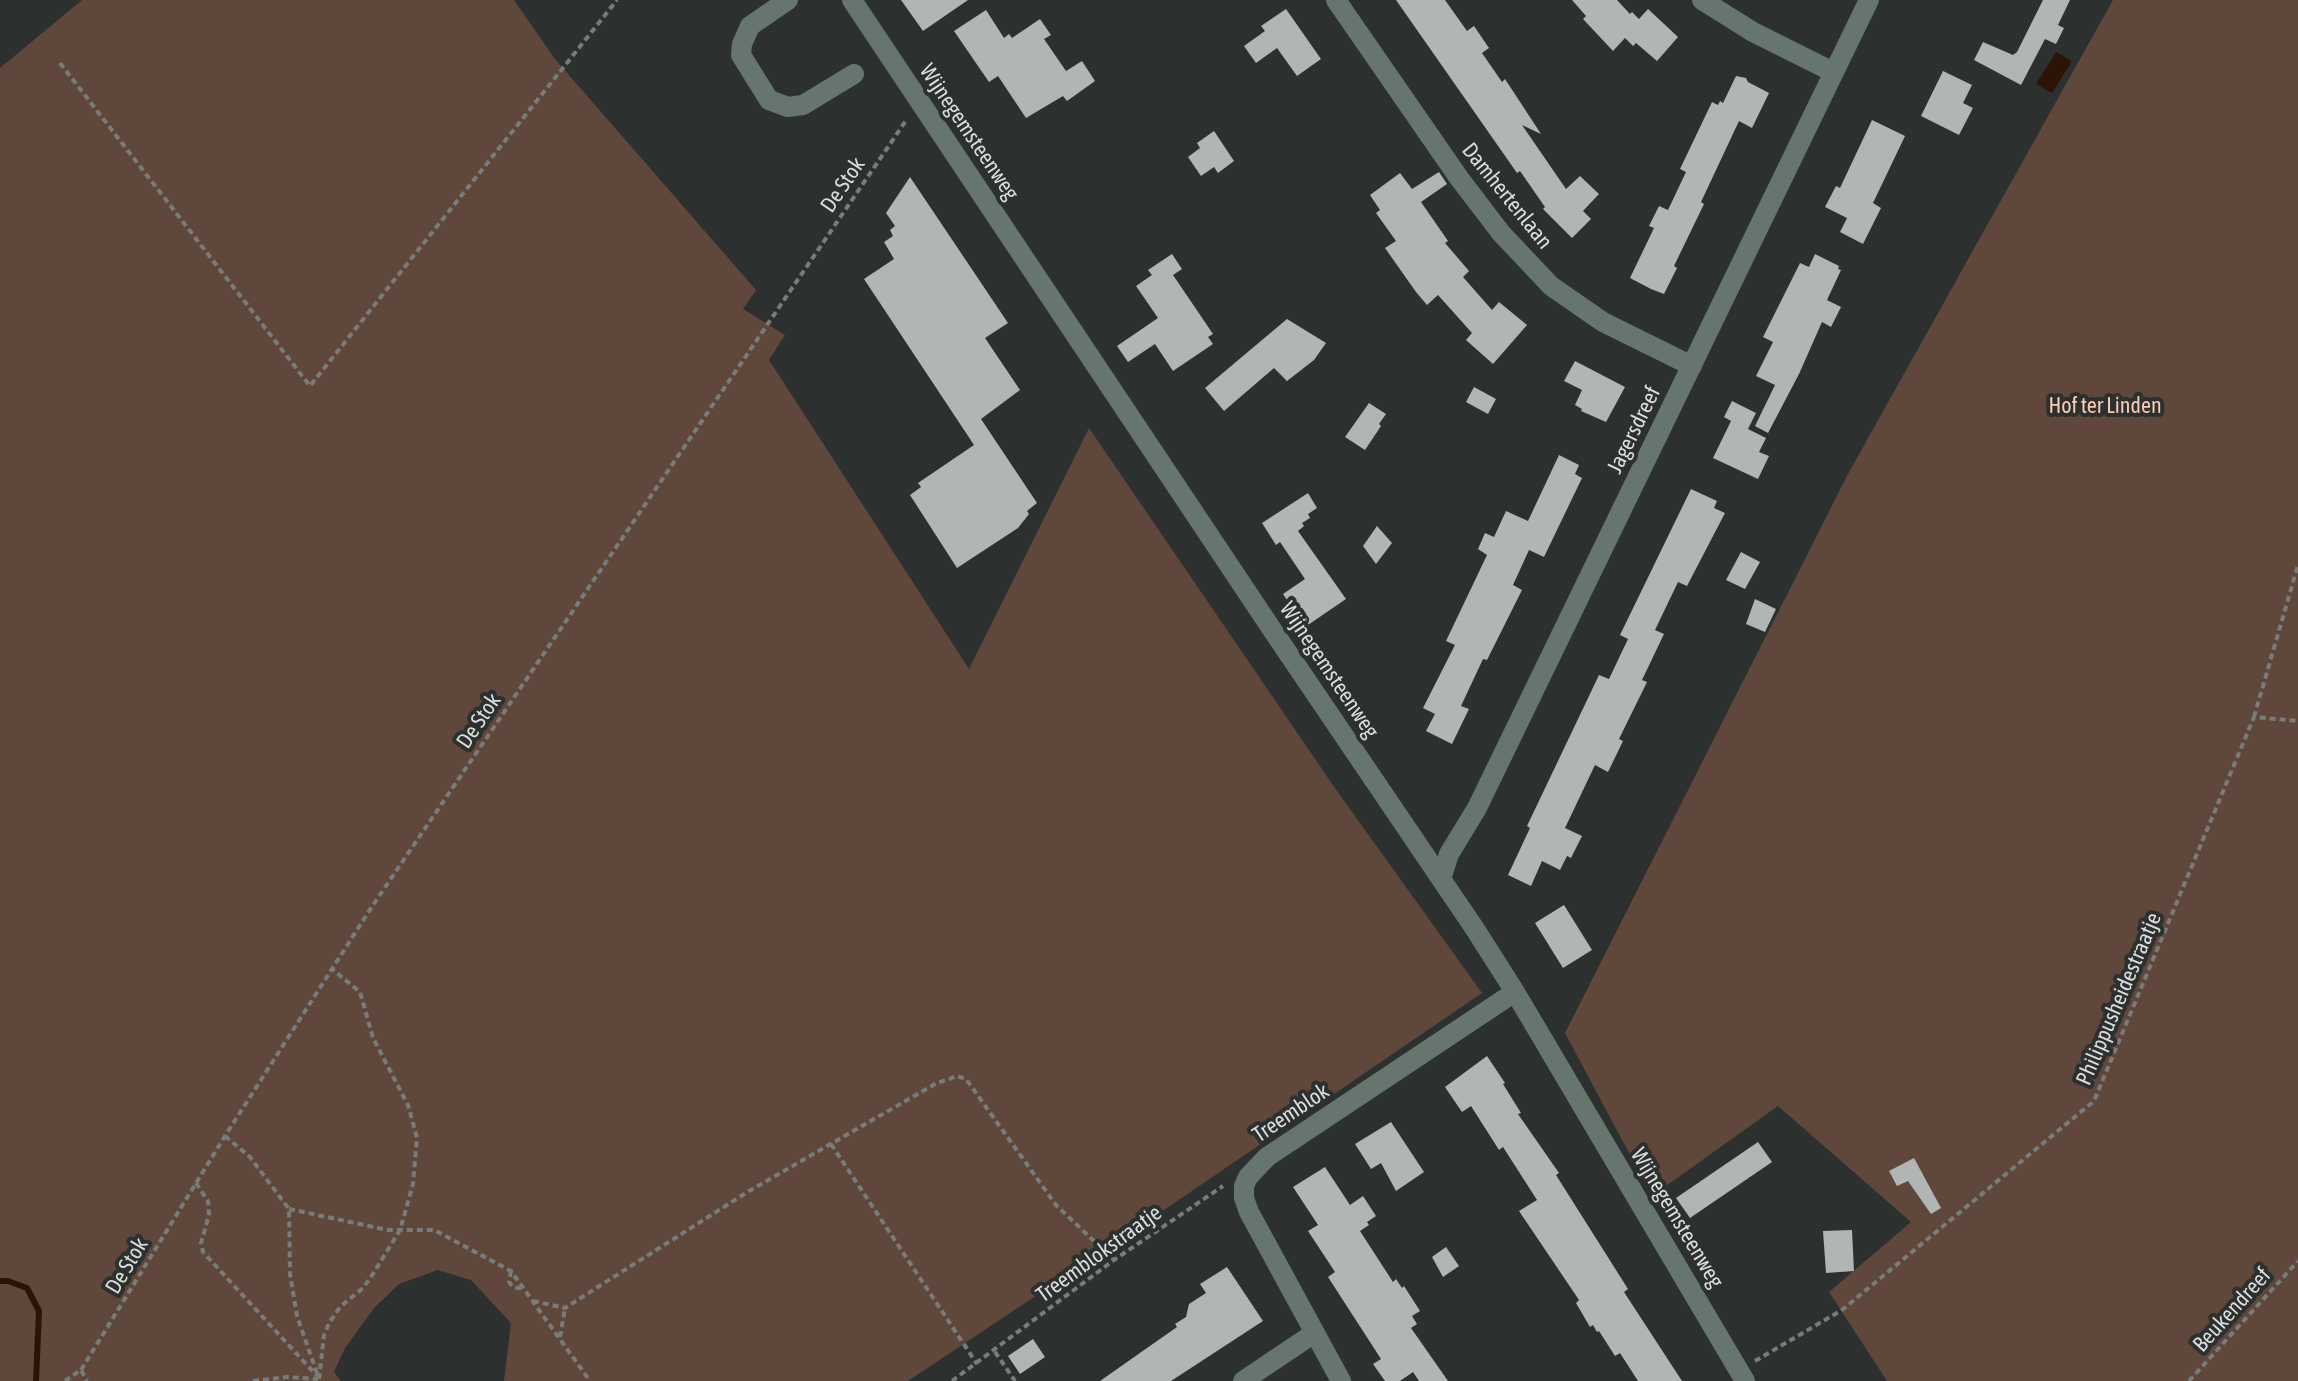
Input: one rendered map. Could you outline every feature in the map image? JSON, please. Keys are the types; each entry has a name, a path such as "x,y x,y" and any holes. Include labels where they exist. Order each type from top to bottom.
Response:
{"street":[{"path":"788,0 750,26 742,44 741,55 769,100 788,107 803,105 854,74"},
{"name":"Wijnegemsteenweg","path":"852,0 1515,992 1742,1376"},
{"name":"Damhertenlaan","path":"1336,0 1459,178 1501,233 1551,286 1603,322 1692,366"},
{"path":"1702,0 1753,32 1833,72"},
{"name":"Jagersdreef","path":"1441,879 1449,854 1477,808 1869,0"},
{"name":"Treemblok","path":"1341,1381 1249,1212 1244,1198 1248,1177 1267,1157 1515,992"},
{"path":"1243,1381 1313,1334"}],"path":[{"path":"60,63 310,386 617,0"},
{"name":"De Stok","path":"81,1370 196,1182 382,892 920,101"},
{"name":"Philippusheidestraatje","path":"1742,1376 1842,1310 2094,1101 2254,717 2298,565"},
{"path":"2254,717 2298,721"},
{"path":"320,1380 324,1335 329,1323 340,1307 363,1288 400,1230 413,1184 417,1138 408,1105 373,1038 360,992 332,969"},
{"path":"533,1301 565,1308 749,1191 935,1084 957,1076 966,1079 1056,1205 1114,1260"},
{"path":"225,1136 250,1157 289,1209 290,1274 297,1316 320,1380"},
{"path":"831,1144 977,1364"},
{"path":"196,1182 208,1201 209,1215 201,1243 203,1252 320,1380"},
{"name":"Treemblokstraatje","path":"952,1381 995,1352 1114,1260 1229,1183"},
{"path":"289,1209 388,1230 434,1230 513,1273 590,1381"},
{"name":"Beukendreef","path":"2189,1381 2298,1261"},
{"path":"560,1339 565,1308"},
{"path":"995,1352 1015,1381"},
{"path":"65,1381 81,1370 87,1381"},
{"path":"253,1381 287,1377 320,1380"}],"green space":[{"path":"82,0 514,0 555,59 756,290 743,309 785,335 769,360 969,669 1089,428 1337,791 1482,993 908,1381 504,1381 511,1323 471,1280 438,1270 399,1284 374,1308 345,1348 334,1372 341,1381 0,1381 0,68"},
{"name":"Hof ter Linden","path":"2113,0 2298,0 2298,1381 1887,1381 1829,1292 1911,1222 1778,1106 1652,1196 1565,1033 1848,474"}],"shaded area":[{"path":"2056,52 2072,61 2052,93 2036,84"}],"building":[{"path":"901,0 968,0 923,31"},
{"path":"1396,0 1445,0 1467,31 1474,26 1489,48 1482,53 1502,82 1505,79 1541,134 1522,125 1566,189 1580,176 1599,194 1583,211 1591,219 1572,238 1543,209 1545,207 1520,171 1517,173"},
{"path":"1572,0 1617,0 1639,19 1648,9 1678,37 1657,61 1625,38 1613,51 1583,19 1586,16"},
{"path":"2043,0 2070,0 2058,25 2064,28 2056,44 2045,39 2021,85 1974,60 1983,42 2013,55 2017,52"},
{"path":"1286,9 1321,59 1297,76 1277,48 1256,63 1244,46 1265,31 1261,26"},
{"path":"986,10 1004,38 1009,34 1012,38 1040,19 1051,35 1044,39 1066,71 1082,61 1095,81 1067,101 1063,96 1026,118 998,76 989,82 954,31"},
{"path":"1943,71 1972,85 1963,103 1973,108 1959,135 1921,116"},
{"path":"1736,76 1746,78 1769,93 1752,128 1739,121 1701,202 1704,204 1664,294 1630,278 1654,228 1649,226 1659,206 1668,210 1686,172 1680,169 1712,102 1718,105 1720,101 1723,103"},
{"path":"1872,120 1905,136 1873,203 1881,208 1863,244 1840,232 1847,218 1825,207 1836,186 1840,188"},
{"path":"1214,131 1234,161 1218,173 1214,167 1201,176 1188,157 1200,148 1197,143"},
{"path":"1439,172 1447,184 1421,202 1448,241 1445,243 1469,271 1463,277 1492,310 1499,302 1527,325 1493,364 1466,340 1472,333 1438,295 1427,305 1416,292 1385,248 1396,241 1376,213 1380,210 1370,195 1400,173 1412,189"},
{"path":"910,177 1008,323 985,338 1020,390 981,419 1037,503 1027,511 1029,514 1018,528 957,568 910,495 921,487 918,483 974,445 864,279 894,259 884,242 893,236 890,230 895,226 886,213"},
{"path":"1172,254 1182,269 1173,275 1213,334 1208,337 1213,344 1173,371 1155,344 1128,362 1117,346 1158,318 1136,286 1152,275 1148,270"},
{"path":"1815,254 1841,270 1827,300 1841,307 1831,327 1822,322 1768,433 1755,426 1775,385 1756,376 1773,342 1763,337 1800,263 1809,267"},
{"path":"1287,319 1326,343 1314,360 1287,381 1274,368 1224,411 1205,388"},
{"path":"1575,361 1625,387 1606,422 1575,405 1582,390 1564,381"},
{"path":"1474,387 1496,399 1488,414 1466,402"},
{"path":"1732,401 1756,413 1748,429 1766,438 1759,452 1769,456 1758,479 1713,458 1731,421 1724,417"},
{"path":"1369,403 1386,414 1365,450 1345,437"},
{"path":"1559,455 1579,465 1575,474 1582,478 1544,557 1529,550 1513,585 1522,590 1487,660 1483,659 1461,706 1469,709 1452,744 1426,731 1435,714 1423,708 1455,645 1446,641 1487,555 1478,549 1485,533 1494,537 1506,511 1528,521"},
{"path":"1691,489 1717,501 1714,508 1725,513 1687,586 1678,582 1655,630 1664,634 1642,680 1647,682 1619,739 1623,741 1608,772 1595,765 1565,828 1582,836 1571,858 1567,856 1560,870 1542,861 1531,886 1508,875 1530,828 1527,826 1599,675 1609,679 1628,639 1620,635"},
{"path":"1308,493 1317,508 1308,514 1310,518 1302,523 1304,526 1298,531 1346,599 1305,627 1283,594 1305,579 1280,542 1276,545 1262,523"},
{"path":"1377,526 1392,543 1376,564 1363,546"},
{"path":"1741,552 1760,562 1745,589 1726,580"},
{"path":"1755,599 1776,609 1765,632 1746,624"},
{"path":"1564,905 1592,950 1563,968 1535,923"},
{"path":"1487,1056 1521,1113 1518,1114 1559,1173 1556,1175 1628,1289 1624,1292 1682,1381 1638,1381 1620,1353 1615,1356 1599,1331 1593,1325 1590,1327 1576,1303 1579,1300 1519,1211 1537,1200 1503,1147 1499,1150 1471,1106 1462,1112 1445,1087"},
{"path":"1391,1122 1424,1172 1396,1191 1381,1163 1371,1169 1355,1144"},
{"path":"1758,1142 1772,1162 1690,1218 1676,1198"},
{"path":"1914,1158 1941,1208 1931,1214 1908,1181 1897,1186 1889,1171"},
{"path":"1325,1167 1350,1205 1363,1196 1376,1216 1360,1231 1393,1282 1396,1279 1402,1288 1404,1286 1420,1311 1412,1316 1417,1324 1411,1328 1448,1381 1419,1381 1413,1372 1400,1381 1385,1381 1373,1364 1381,1359 1328,1277 1335,1272 1308,1231 1318,1225 1293,1187"},
{"path":"1852,1230 1854,1271 1826,1273 1823,1231"},
{"path":"1446,1247 1459,1266 1443,1277 1432,1257"},
{"path":"1227,1267 1263,1321 1171,1381 1100,1381 1177,1327 1175,1324 1186,1317 1189,1304 1206,1293 1200,1284"},
{"path":"1033,1339 1045,1357 1020,1374 1008,1356"}],"waterway":[{"path":"0,1281 27,1288 39,1311 36,1381"}]}
